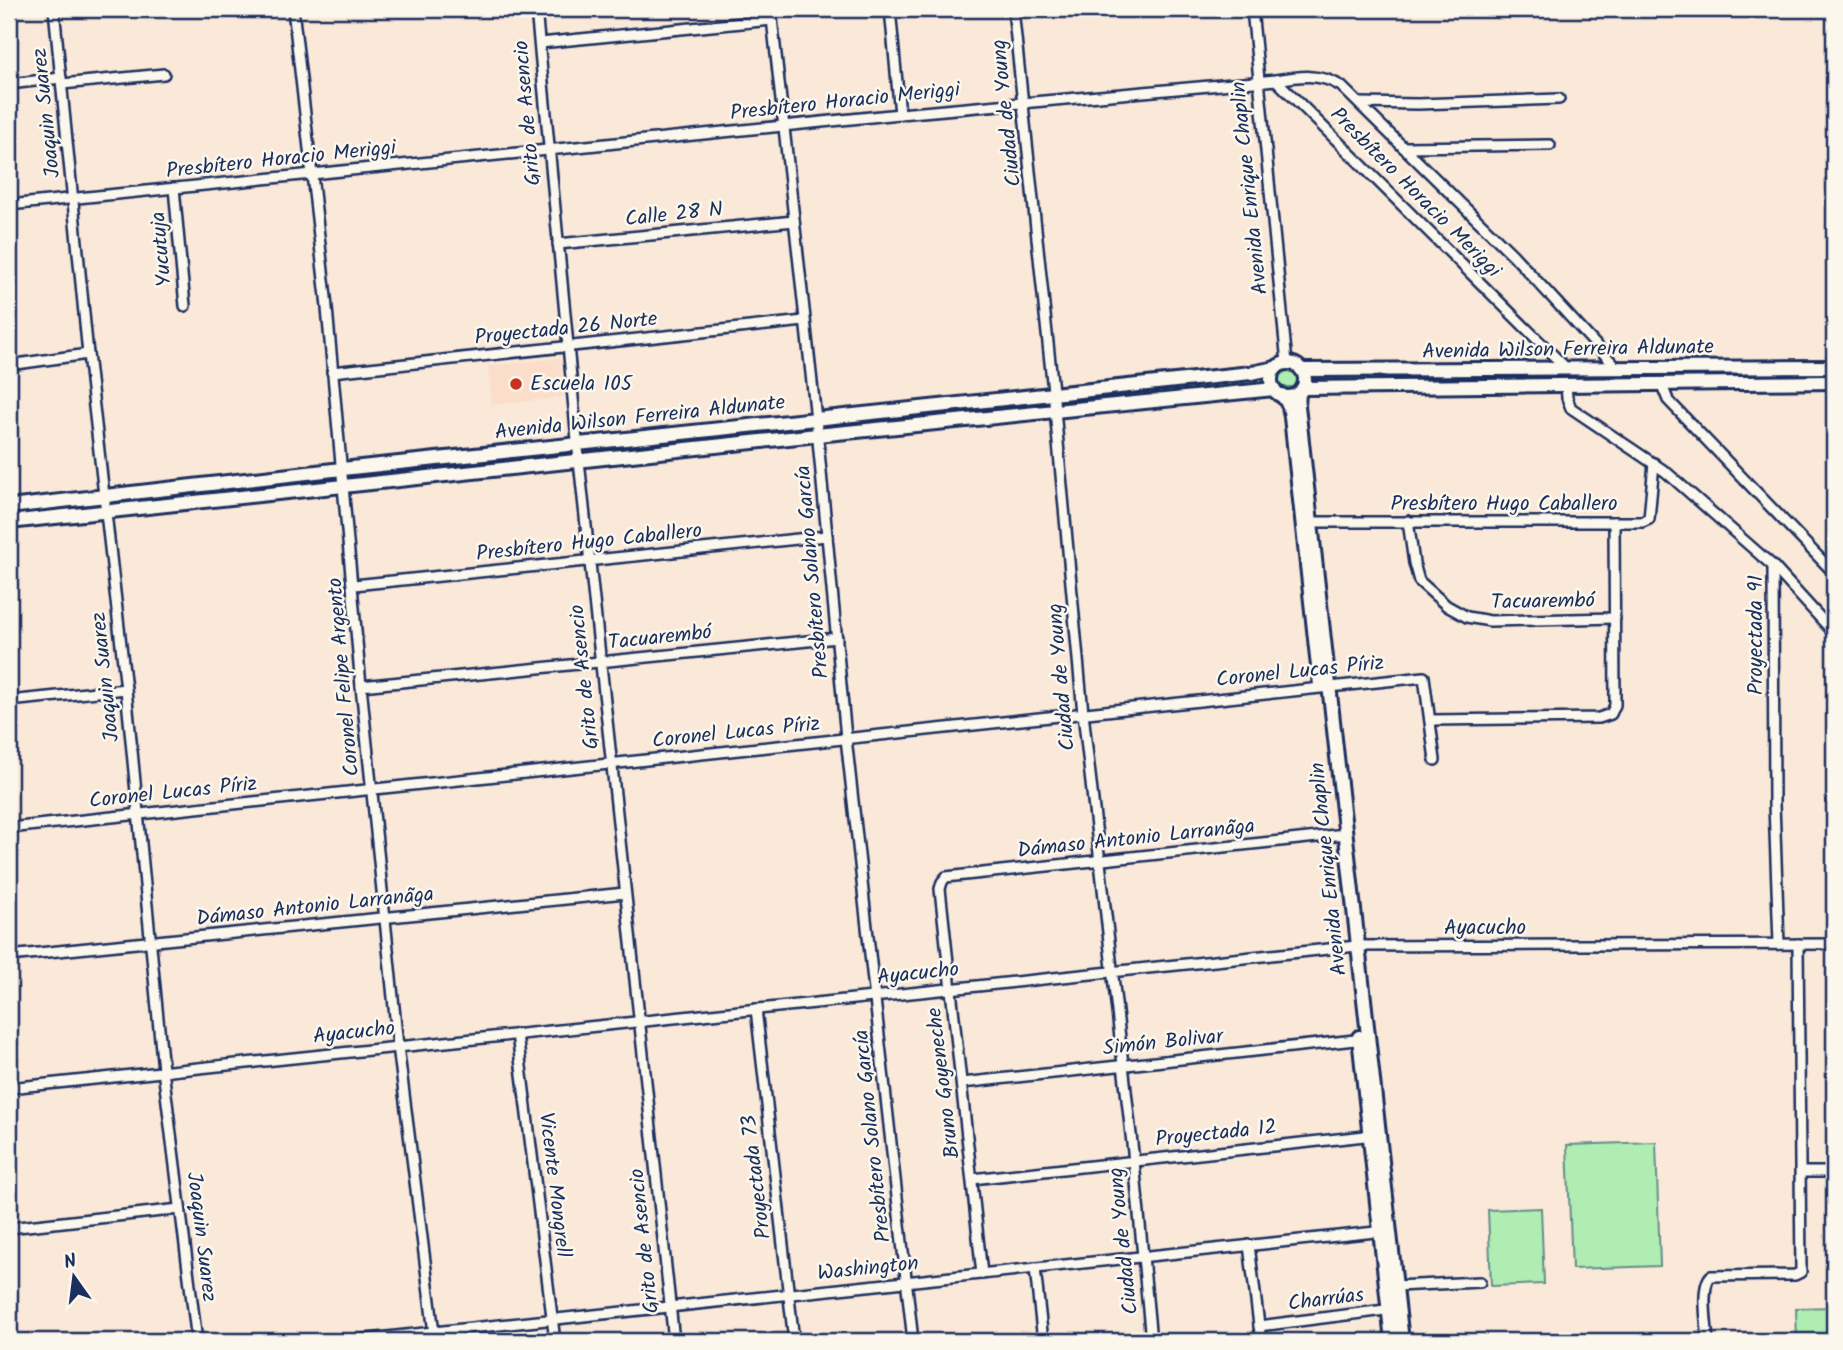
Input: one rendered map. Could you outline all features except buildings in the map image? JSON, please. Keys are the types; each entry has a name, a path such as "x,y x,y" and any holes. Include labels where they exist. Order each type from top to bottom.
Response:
{"street":[{"name":"Joaquin Suarez","path":"54,9 88,354 126,689 163,1070 197,1341"},
{"name":"Coronel Felipe Argento","path":"293,9 354,585 361,686 398,1046 435,1336"},
{"name":"Grito de Asencio","path":"536,9 579,461 674,1341"},
{"name":"Presbítero Solano García","path":"771,9 816,419 846,738 913,1341"},
{"path":"890,9 900,114"},
{"name":"Ciudad de Young","path":"1013,9 1055,410 1083,713 1134,1161 1151,1341"},
{"name":"Avenida Enrique Chaplin","path":"1252,9 1281,365"},
{"path":"540,43 772,20"},
{"path":"9,84 164,74"},
{"path":"1276,80 1311,75 1329,79 1341,86 1513,255 1617,368"},
{"name":"Presbítero Horacio Meriggi","path":"9,205 900,114 1276,80 1568,370"},
{"path":"1359,103 1418,104 1559,99"},
{"path":"1403,147 1550,145"},
{"name":"Yucutuja","path":"174,188 185,306"},
{"name":"Calle 28 N","path":"558,244 794,221"},
{"name":"Proyectada 26 Norte","path":"332,372 804,321"},
{"path":"9,365 88,354"},
{"path":"1295,364 1302,370 1305,379 1301,390 1291,396 1278,392 1271,378 1281,365 1295,364"},
{"name":"Avenida Wilson Ferreira Aldunate","path":"9,507 1251,373 1281,365"},
{"name":"Avenida Wilson Ferreira Aldunate","path":"1302,370 1834,367"},
{"name":"Avenida Wilson Ferreira Aldunate","path":"1301,390 1834,382"},
{"path":"1661,383 1668,400 1834,573"},
{"name":"Proyectada 91","path":"1566,384 1571,408 1654,463 1773,566 1774,816 1779,944"},
{"name":"Avenida Enrique Chaplin","path":"1301,390 1298,406 1324,686 1393,1309 1402,1341"},
{"name":"Avenida Enrique Chaplin","path":"1278,392 1289,406 1308,523"},
{"name":"Avenida Wilson Ferreira Aldunate","path":"9,522 1055,410 1278,392"},
{"name":"Presbítero Hugo Caballero","path":"1308,523 1642,522 1649,519 1654,463"},
{"name":"Tacuarembó","path":"1408,521 1413,563 1419,581 1447,606 1467,617 1490,621 1615,618"},
{"path":"1430,720 1600,718 1611,714 1615,705 1614,522"},
{"name":"Presbítero Hugo Caballero","path":"354,585 827,536"},
{"path":"1773,566 1834,633"},
{"name":"Tacuarembó","path":"361,686 837,638"},
{"name":"Coronel Lucas Píriz","path":"9,828 1424,677 1435,760"},
{"path":"9,701 126,689"},
{"name":"Dámaso Antonio Larranãga","path":"940,889 946,877 1340,834"},
{"name":"Bruno Goyeneche","path":"940,889 982,1274"},
{"name":"Dámaso Antonio Larranãga","path":"9,956 625,893"},
{"path":"1708,1341 1705,1290 1707,1280 1711,1276 1796,1275 1801,1272 1798,944"},
{"name":"Ayacucho","path":"9,1088 1352,946 1834,944"},
{"name":"Proyectada 73","path":"756,1009 793,1341"},
{"name":"Vicente Mongrell","path":"517,1034 555,1341"},
{"name":"Simón Bolivar","path":"962,1083 1363,1039"},
{"name":"Proyectada 12","path":"972,1179 1375,1135"},
{"path":"1802,1172 1834,1172"},
{"path":"9,1228 180,1209"},
{"name":"Avenida Enrique Chaplin","path":"1385,1231 1395,1286 1392,1341"},
{"name":"Washington","path":"349,1341 435,1336 553,1319 1385,1231"},
{"path":"1250,1245 1261,1341"},
{"path":"1035,1268 1043,1341"},
{"path":"1395,1286 1479,1282"},
{"name":"Charrúas","path":"1259,1326 1393,1309"}],"shaded area":[{"path":"560,358 564,397 492,405 488,366"}],"green space":[{"path":"1290,368 1296,370 1301,380 1295,387 1283,387 1275,380 1276,374"},
{"path":"1834,371 1834,377 1317,381 1317,375"},
{"path":"1262,377 1262,383 1065,403 1064,397"},
{"path":"1043,399 1043,405 826,428 825,422"},
{"path":"805,424 806,430 594,454 593,448"},
{"path":"567,450 568,456 357,478 357,471"},
{"path":"331,474 331,480 119,505 119,499"},
{"path":"96,501 96,507 9,516 9,511"},
{"path":"1656,1142 1660,1266 1572,1269 1567,1145"},
{"path":"1541,1208 1544,1284 1491,1286 1488,1210"},
{"path":"1834,1307 1834,1341 1797,1341 1796,1308"}],"place":[{"name":"Escuela 105","path":"516,384"}]}
